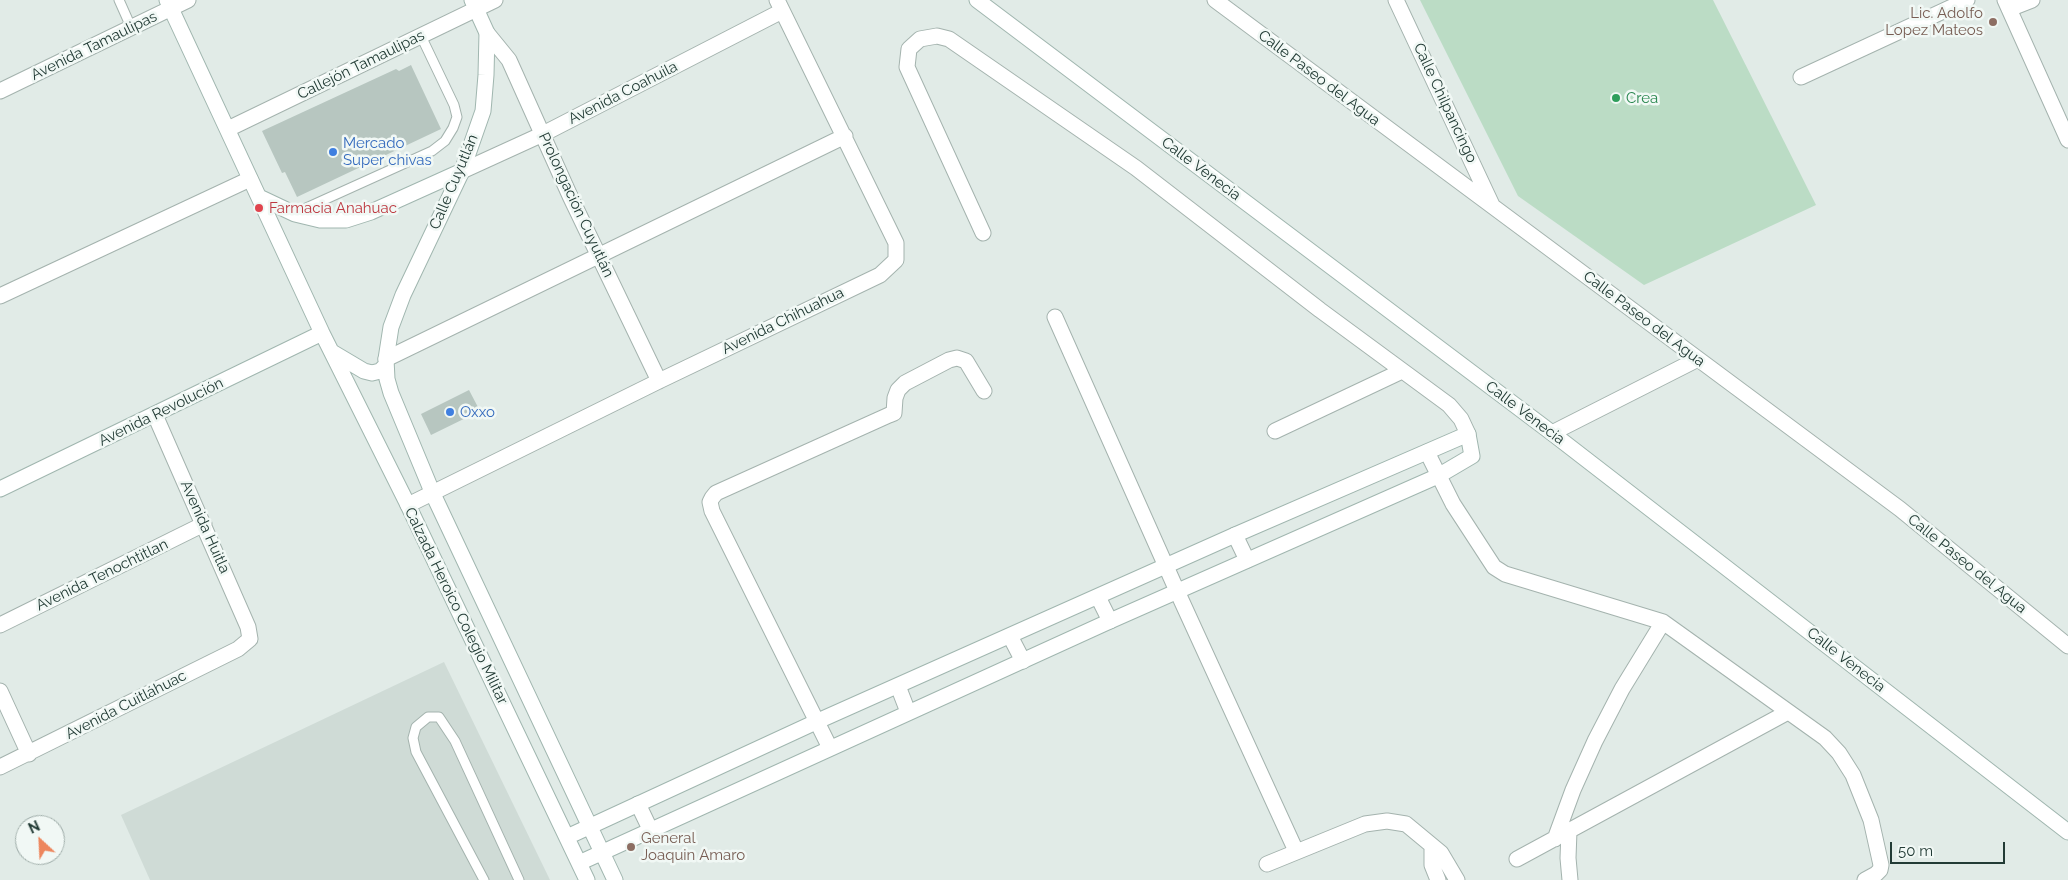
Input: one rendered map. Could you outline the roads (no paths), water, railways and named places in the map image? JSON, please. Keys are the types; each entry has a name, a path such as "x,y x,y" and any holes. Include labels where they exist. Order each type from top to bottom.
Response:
{"street":[{"name":"Avenida Tamaulipas","path":"0,91 131,27 169,4 188,0"},
{"name":"Callejón Tamaulipas","path":"228,130 421,36 474,4 495,0"},
{"name":"Calle Venecia","path":"976,0 1552,433 2068,832"},
{"name":"Calle Paseo del Agua","path":"1215,0 1900,509 2068,646"},
{"name":"Calle Chilpancingo","path":"1396,0 1493,207"},
{"path":"1801,77 1967,0"},
{"path":"2032,0 2007,5 2068,140"},
{"name":"Calzada Heroico Colegio Militar","path":"169,4 322,333 408,505 587,880"},
{"name":"Calle Cuyutlán","path":"386,362 391,327 403,295 462,171 483,111 487,32 474,4"},
{"name":"Avenida Coahuila","path":"259,197 295,214 320,220 346,220 371,212 543,134 780,5"},
{"name":"Avenida Chihuahua","path":"408,505 659,381 880,275 896,260 896,243 780,5"},
{"name":"Prolongación Cuyutlán","path":"487,32 509,60 570,196 659,381"},
{"path":"579,863 908,712 1438,476 1472,456 1468,434 1461,419 1449,405 1136,168 948,39 937,36 920,39 909,49 907,67 983,233"},
{"path":"331,351 364,371 372,373 380,371 386,362 845,136"},
{"path":"0,296 250,179"},
{"path":"1055,317 1177,591 1296,851"},
{"name":"Avenida Revolución","path":"0,490 322,333"},
{"path":"830,748 712,511 710,502 716,493 889,415 894,412 895,398 898,390 905,384 949,360 958,358 966,362 984,391"},
{"path":"1552,433 1698,359"},
{"name":"Calzada Heroico Colegio Militar","path":"386,362 387,379 391,393 432,494 615,880"},
{"path":"1275,431 1402,371"},
{"name":"Avenida Huitla","path":"155,416 248,627 250,639"},
{"path":"567,837 818,721 1235,534 1468,434"},
{"path":"1427,452 1453,504 1494,568 1505,574 1664,622 1824,738 1839,753 1853,775 1870,820 1882,865 1876,874 1865,880"},
{"name":"Avenida Tenochtitlan","path":"0,625 204,524"},
{"path":"1235,534 1248,560"},
{"path":"1098,597 1110,621"},
{"path":"1555,839 1573,790 1595,741 1622,689 1664,622"},
{"path":"1010,636 1022,661"},
{"name":"Avenida Cuitláhuac","path":"0,767 238,649 250,639"},
{"path":"898,686 908,712"},
{"path":"0,691 29,754"},
{"path":"1517,859 1788,712"},
{"path":"638,804 650,830"},
{"path":"1266,864 1365,824 1387,821 1406,824 1441,853 1456,880"},
{"path":"1569,831 1568,858 1570,880"},
{"path":"1432,846 1432,865 1438,880"}],"lane":[{"path":"119,0 131,27"},
{"path":"295,214 432,151 446,141 454,128 457,117 454,105 421,36"},
{"path":"484,880 416,752 413,738 416,727 428,717 439,717 455,741 519,880"}],"place":[{"name":"Lic. Adolfo Lopez Mateos","path":"1993,22"},
{"name":"Crea","path":"1616,98"},
{"name":"Mercado Super chivas","path":"333,152"},
{"name":"Farmacia Anahuac","path":"259,208"},
{"name":"Oxxo","path":"450,412"},
{"name":"General Joaquin Amaro","path":"631,847"}]}
